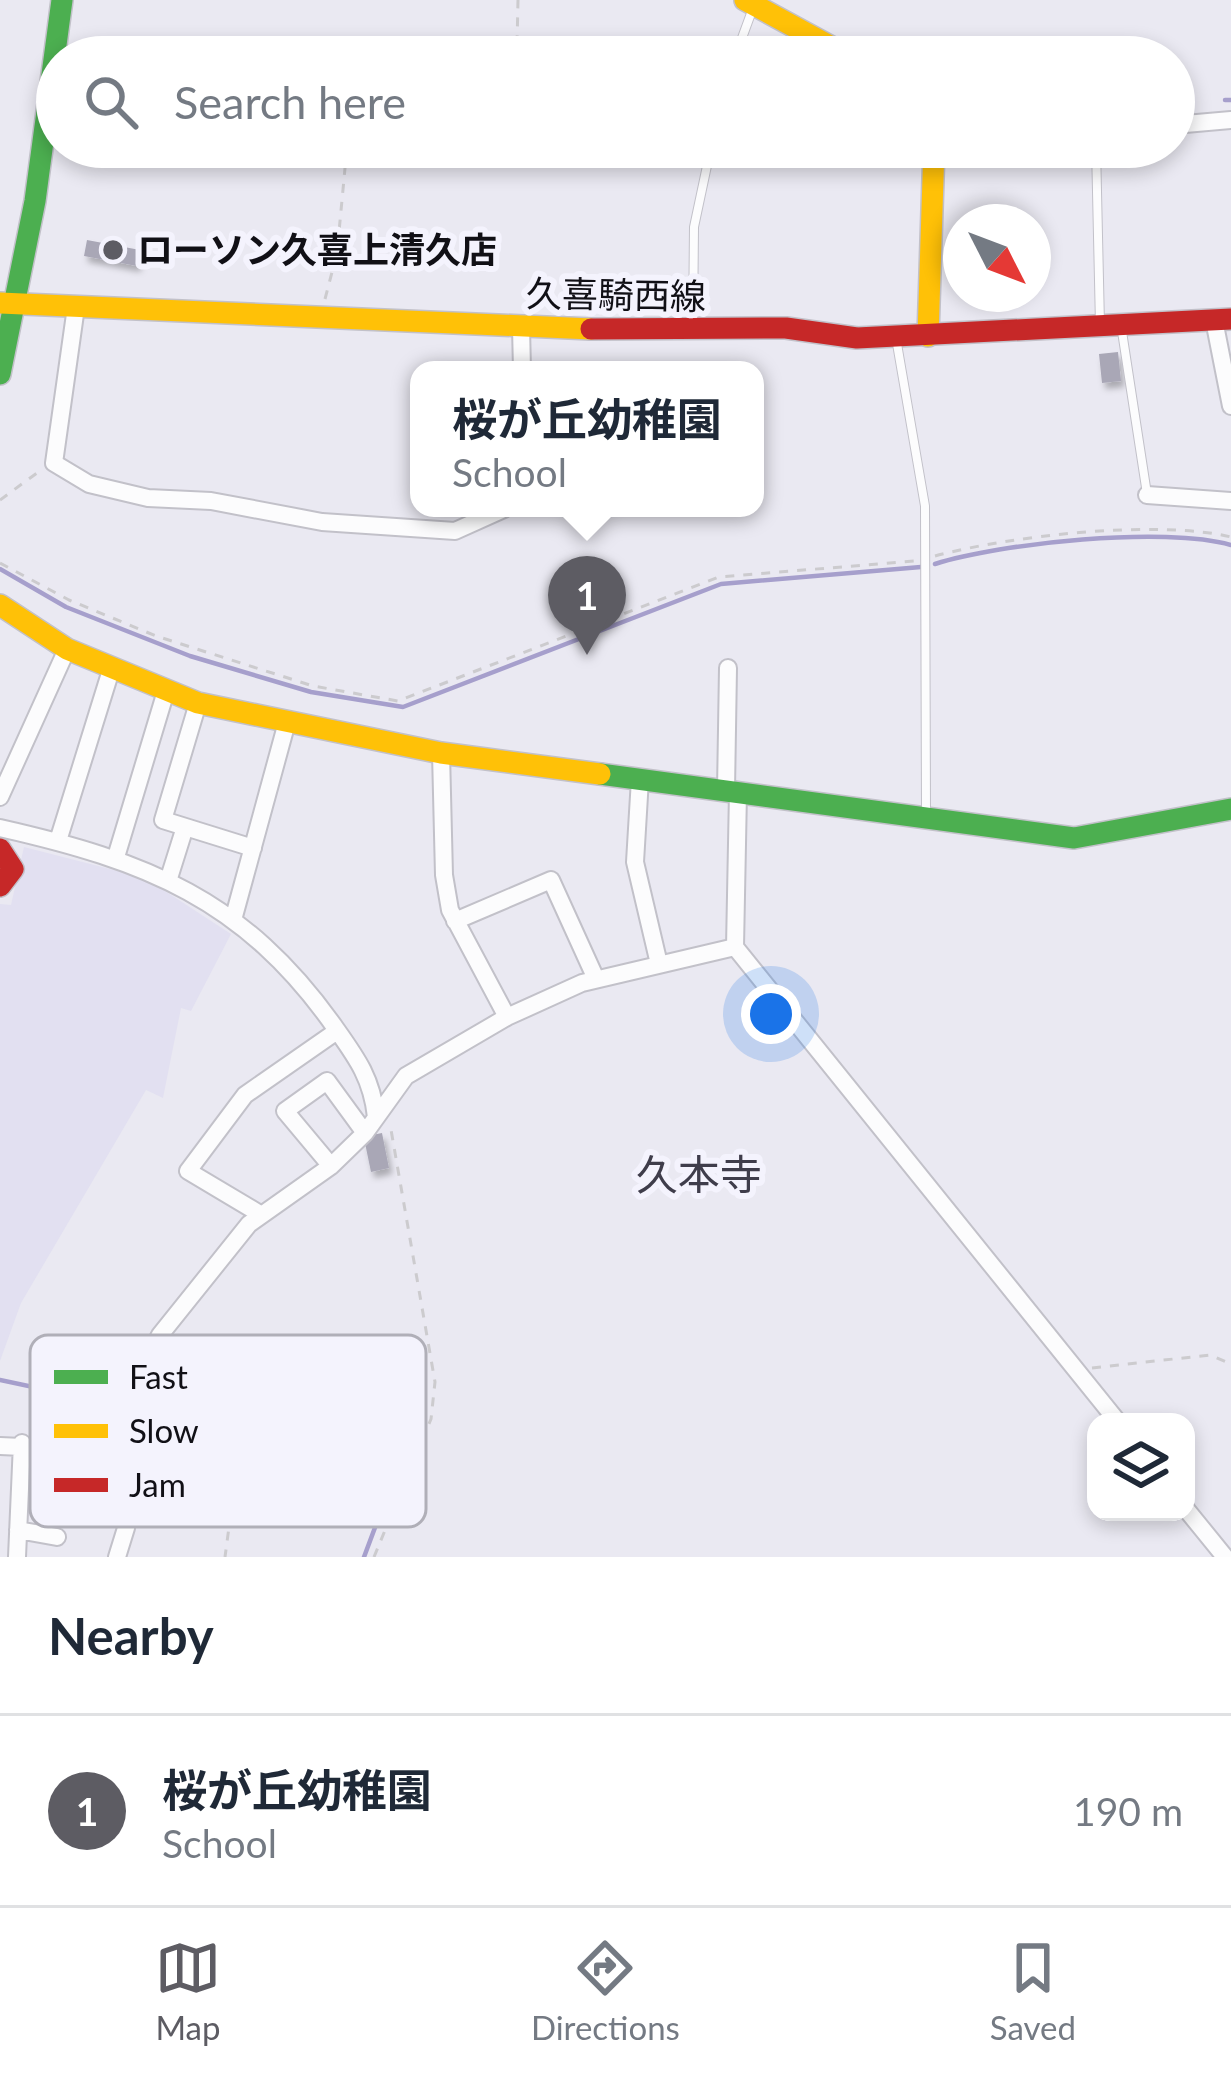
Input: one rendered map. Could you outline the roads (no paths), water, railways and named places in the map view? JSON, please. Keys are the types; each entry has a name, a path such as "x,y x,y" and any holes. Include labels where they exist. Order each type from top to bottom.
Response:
{"street":[{"path":"58,36 62,0"},
{"path":"749,3 811,36"},
{"path":"1195,123 1231,120"},
{"path":"0,374 7,304 38,168"},
{"path":"928,336 933,168"},
{"name":"久喜騎西線","path":"7,304 521,327 787,328 857,338 1222,320"},
{"path":"76,307 54,463 88,484 148,498 211,501 404,530 455,531 486,517"},
{"path":"1222,320 1231,406"},
{"path":"521,327 522,361"},
{"path":"1147,495 1231,501"},
{"path":"0,605 67,649 198,703 441,753 1073,838 1231,809"},
{"path":"0,797 67,649"},
{"path":"728,668 736,947 1111,1413"},
{"path":"58,841 111,670"},
{"path":"116,856 166,691"},
{"path":"198,703 163,820 253,848"},
{"path":"233,920 286,722"},
{"path":"441,753 444,875 455,922 507,1017"},
{"path":"640,779 635,862 658,964"},
{"path":"169,878 184,826"},
{"path":"0,828 116,856 169,878 233,920 284,965 338,1031 373,1085 376,1117"},
{"path":"0,849 13,869 0,886"},
{"path":"455,922 551,880 596,979"},
{"path":"162,1335 227,1248 260,1214 331,1166 406,1076 507,1017 596,979 736,947"},
{"path":"260,1214 188,1171 245,1095 338,1031"},
{"path":"331,1166 285,1111 327,1081 376,1117"},
{"path":"17,1557 22,1443"},
{"path":"0,1446 30,1444"},
{"path":"1195,1520 1225,1557"},
{"path":"118,1557 126,1527"},
{"path":"18,1530 57,1537"}],"lane":[{"path":"740,36 749,3"},
{"path":"693,329 694,227 707,168"},
{"path":"1098,168 1111,326 1147,495"},
{"path":"896,337 925,506 925,819"}],"waterway":[{"path":"1225,100 1231,100"},
{"path":"935,564 999,550 1125,537 1231,545"},
{"path":"0,569 66,607 190,656 311,692 403,707 721,584 921,567"},
{"path":"0,1380 30,1386"},
{"path":"364,1557 375,1527"}],"place":[{"name":"ローソン久喜上清久店","path":"113,250"},
{"name":"桜が丘幼稚園","path":"587,655"}],"district":[{"name":"久本寺","path":"699,1175"}]}
